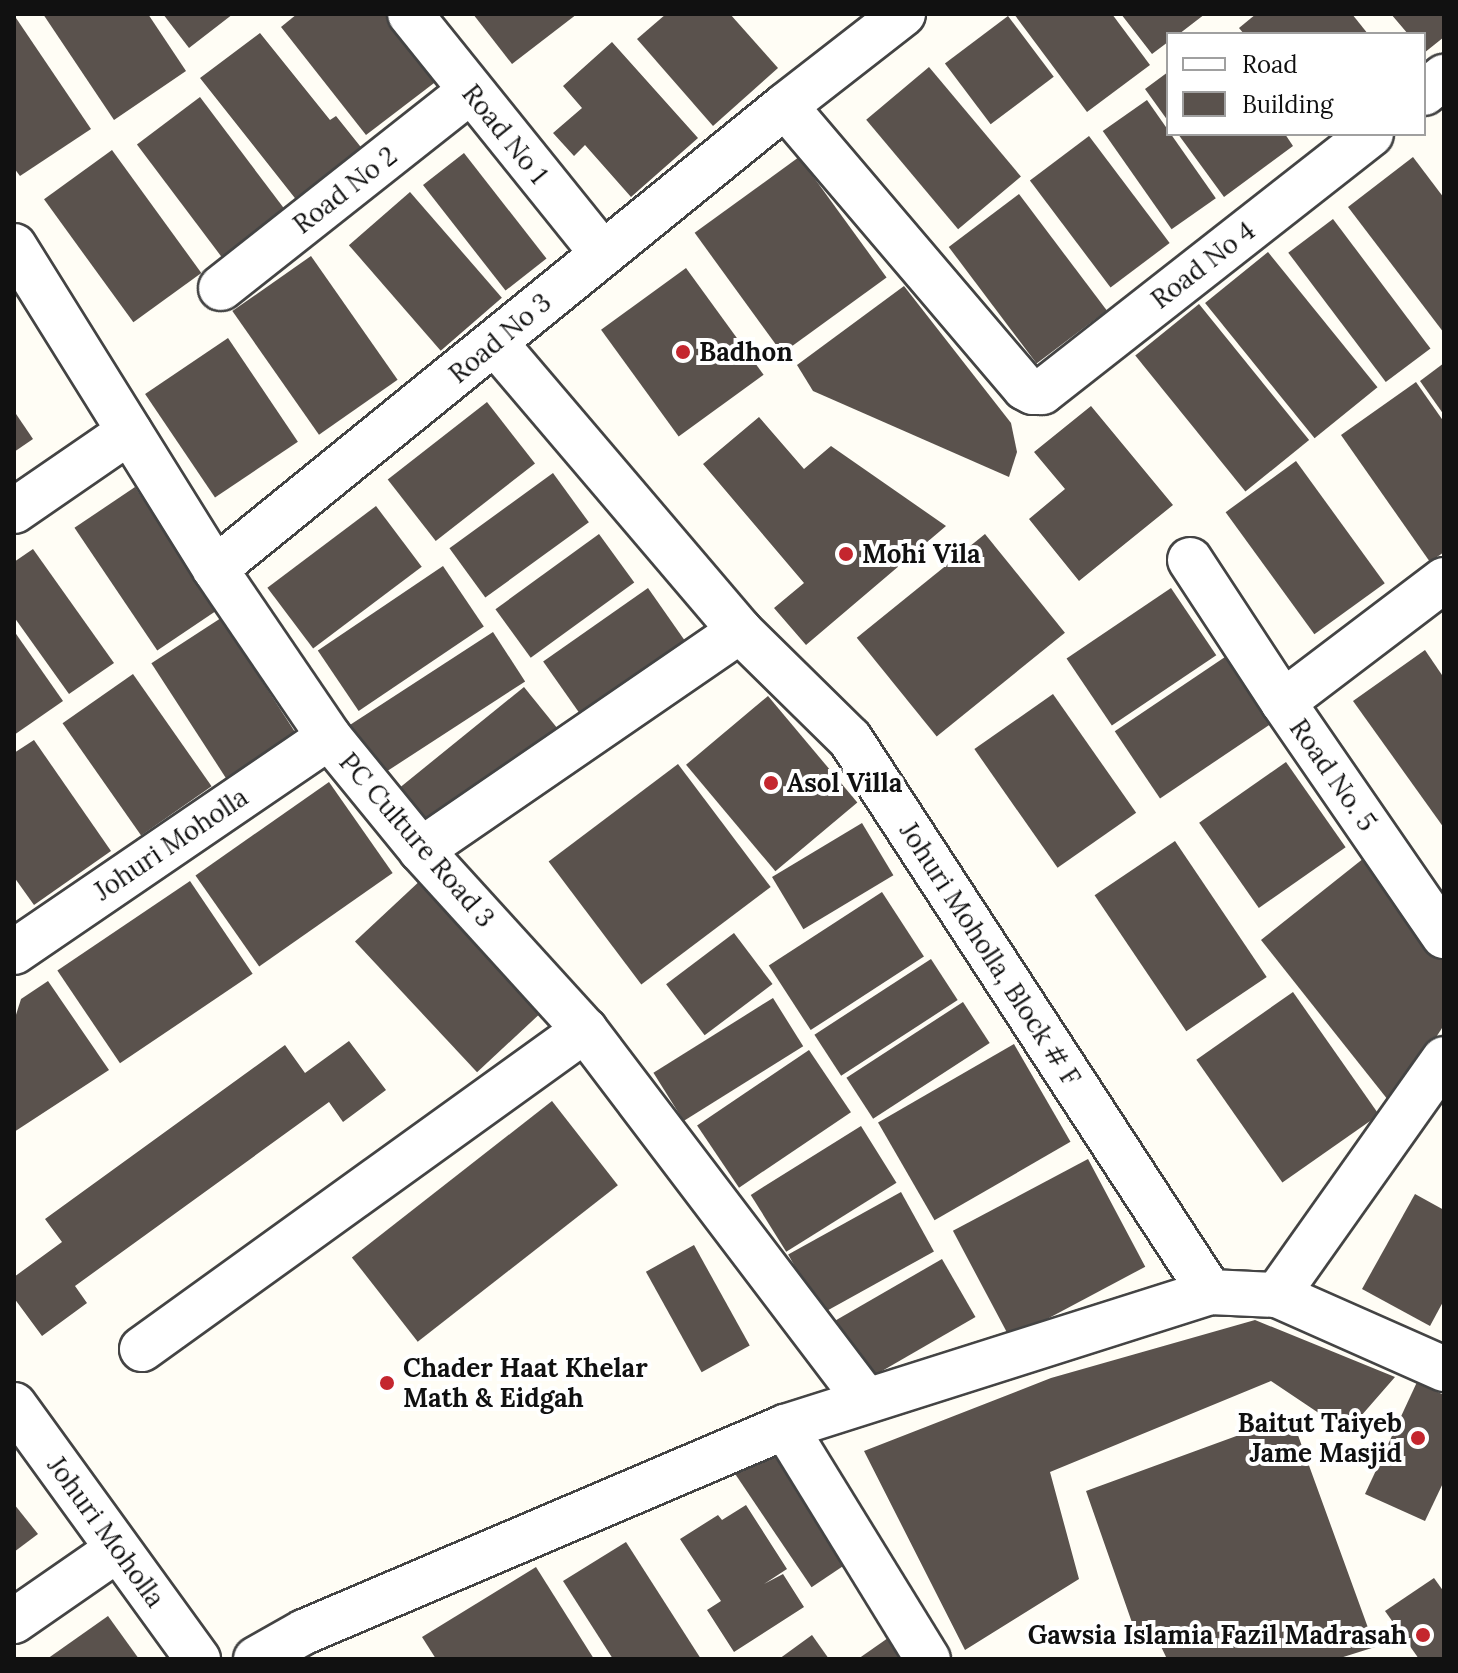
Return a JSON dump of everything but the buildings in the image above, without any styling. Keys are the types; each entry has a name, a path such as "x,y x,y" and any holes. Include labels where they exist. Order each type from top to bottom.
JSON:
{"street":[{"name":"Road No 1","path":"410,14 469,92 602,253"},
{"name":"Road No 3","path":"215,569 602,253 903,14"},
{"path":"1426,91 1444,77"},
{"name":"Road No 2","path":"221,288 469,92"},
{"name":"Road No 4","path":"785,106 1025,388 1033,392 1042,392 1368,136"},
{"name":"PC Culture Road 3","path":"14,246 215,569 329,737 421,850 585,1030 866,1400"},
{"name":"Johuri Moholla, Block # F","path":"495,343 740,631 850,739 1210,1292"},
{"path":"14,511 129,432"},
{"path":"1190,560 1283,702"},
{"name":"Road No. 5","path":"1444,580 1283,702 1444,936"},
{"path":"421,850 740,631"},
{"name":"Johuri Moholla","path":"14,952 329,737"},
{"path":"142,1349 585,1030"},
{"path":"1277,1295 1444,1059"},
{"path":"256,1659 312,1646 785,1427 1210,1292 1277,1295 1444,1369"},
{"name":"Johuri Moholla","path":"14,1405 198,1659"},
{"path":"785,1427 928,1659"},
{"path":"14,1621 118,1549"}],"place":[{"name":"Badhon","path":"683,352"},
{"name":"Mohi Vila","path":"846,554"},
{"name":"Asol Villa","path":"771,783"},
{"name":"Chader Haat Khelar Math & Eidgah","path":"387,1383"},
{"name":"Baitut Taiyeb Jame Masjid","path":"1418,1438"},
{"name":"Gawsia Islamia Fazil Madrasah","path":"1423,1635"}]}
